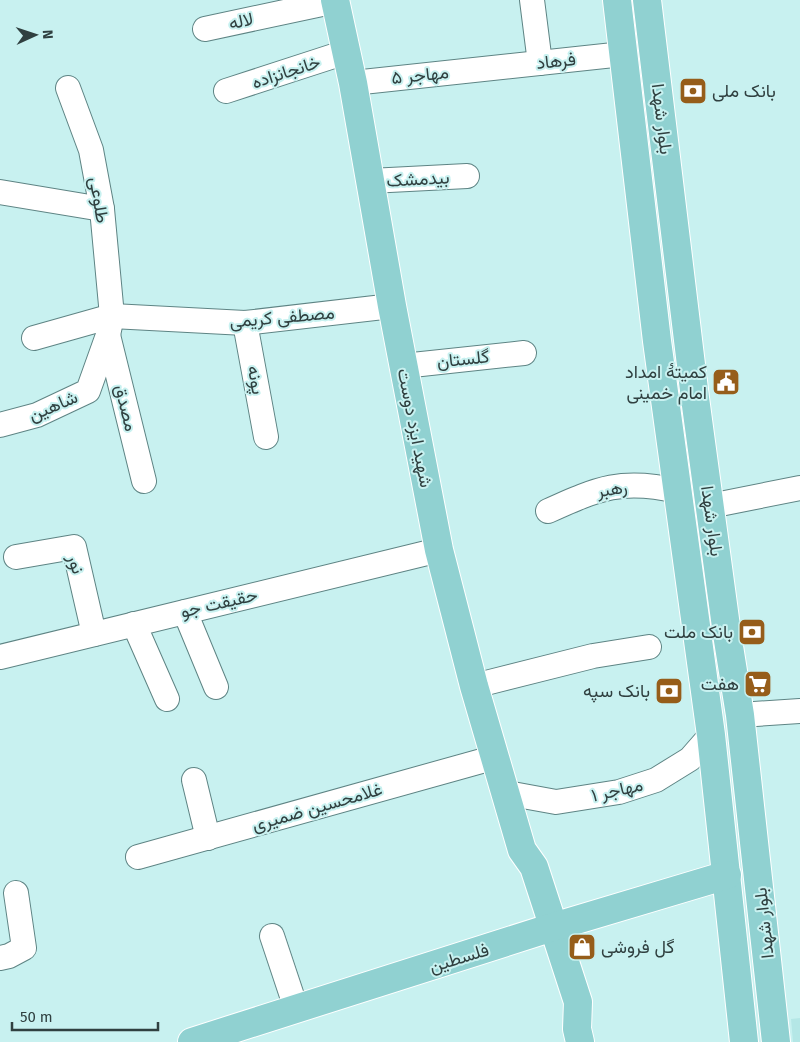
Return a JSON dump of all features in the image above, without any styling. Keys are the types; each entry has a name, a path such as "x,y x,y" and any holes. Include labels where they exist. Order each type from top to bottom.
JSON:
{"main road":[{"name":"شهید ایزد دوست","path":"335,0 353,83 403,366 439,550 474,686 507,793 522,850 519,870 546,930 562,1007 578,1036"},
{"name":"بلوار شهدا","path":"617,0 658,341 711,735 744,1042"},
{"name":"بلوار شهدا","path":"647,0 695,398 740,716 776,1042"},
{"path":"658,341 662,349 671,353 680,352 686,345 689,336"},
{"path":"666,403 671,395 679,391 688,392 695,398"},
{"name":"فلسطین","path":"192,1042 727,875"}],"street":[{"name":"لاله","path":"205,29 335,0"},
{"path":"532,0 540,63"},
{"name":"خانجانزاده","path":"226,91 346,52"},
{"name":"فرهاد","path":"488,68 623,54"},
{"name":"مهاجر ۵","path":"353,83 488,68"},
{"name":"طلوعی","path":"68,88 91,150 102,209 110,325"},
{"name":"بیدمشک","path":"370,181 467,176"},
{"path":"0,192 102,209"},
{"name":"مصطفی کریمی","path":"34,338 110,325 245,324 392,306"},
{"name":"پونه","path":"245,324 266,437"},
{"name":"شاهین","path":"0,425 37,415 88,390 110,325"},
{"name":"مصدق","path":"110,325 144,481"},
{"name":"گلستان","path":"403,366 524,353"},
{"name":"رهبر","path":"548,511 588,492 616,485 654,486 678,492"},
{"path":"710,506 800,488"},
{"name":"نور","path":"16,557 74,547 94,634"},
{"name":"حقیقت جو","path":"0,656 439,550"},
{"path":"185,612 216,688"},
{"path":"134,624 166,699"},
{"path":"474,686 593,656 649,647"},
{"path":"740,716 800,711"},
{"name":"مهاجر ۱","path":"507,793 556,802 620,792 656,780 674,770 690,759 711,735"},
{"name":"غلامحسین ضمیری","path":"138,857 496,757"},
{"path":"194,780 208,838"},
{"path":"0,958 9,956 24,948 16,893"},
{"path":"272,936 296,1008"}],"shaded area":[{"path":"800,1018 800,1042 793,1042 791,1019"}],"place":[{"name":"بانک ملی","path":"693,91"},
{"name":"کمیتهٔ امداد امام خمینی","path":"726,382"},
{"name":"بانک ملت","path":"752,632"},
{"name":"هفت","path":"758,684"},
{"name":"بانک سپه","path":"669,691"},
{"name":"گل فروشی","path":"582,947"}]}
